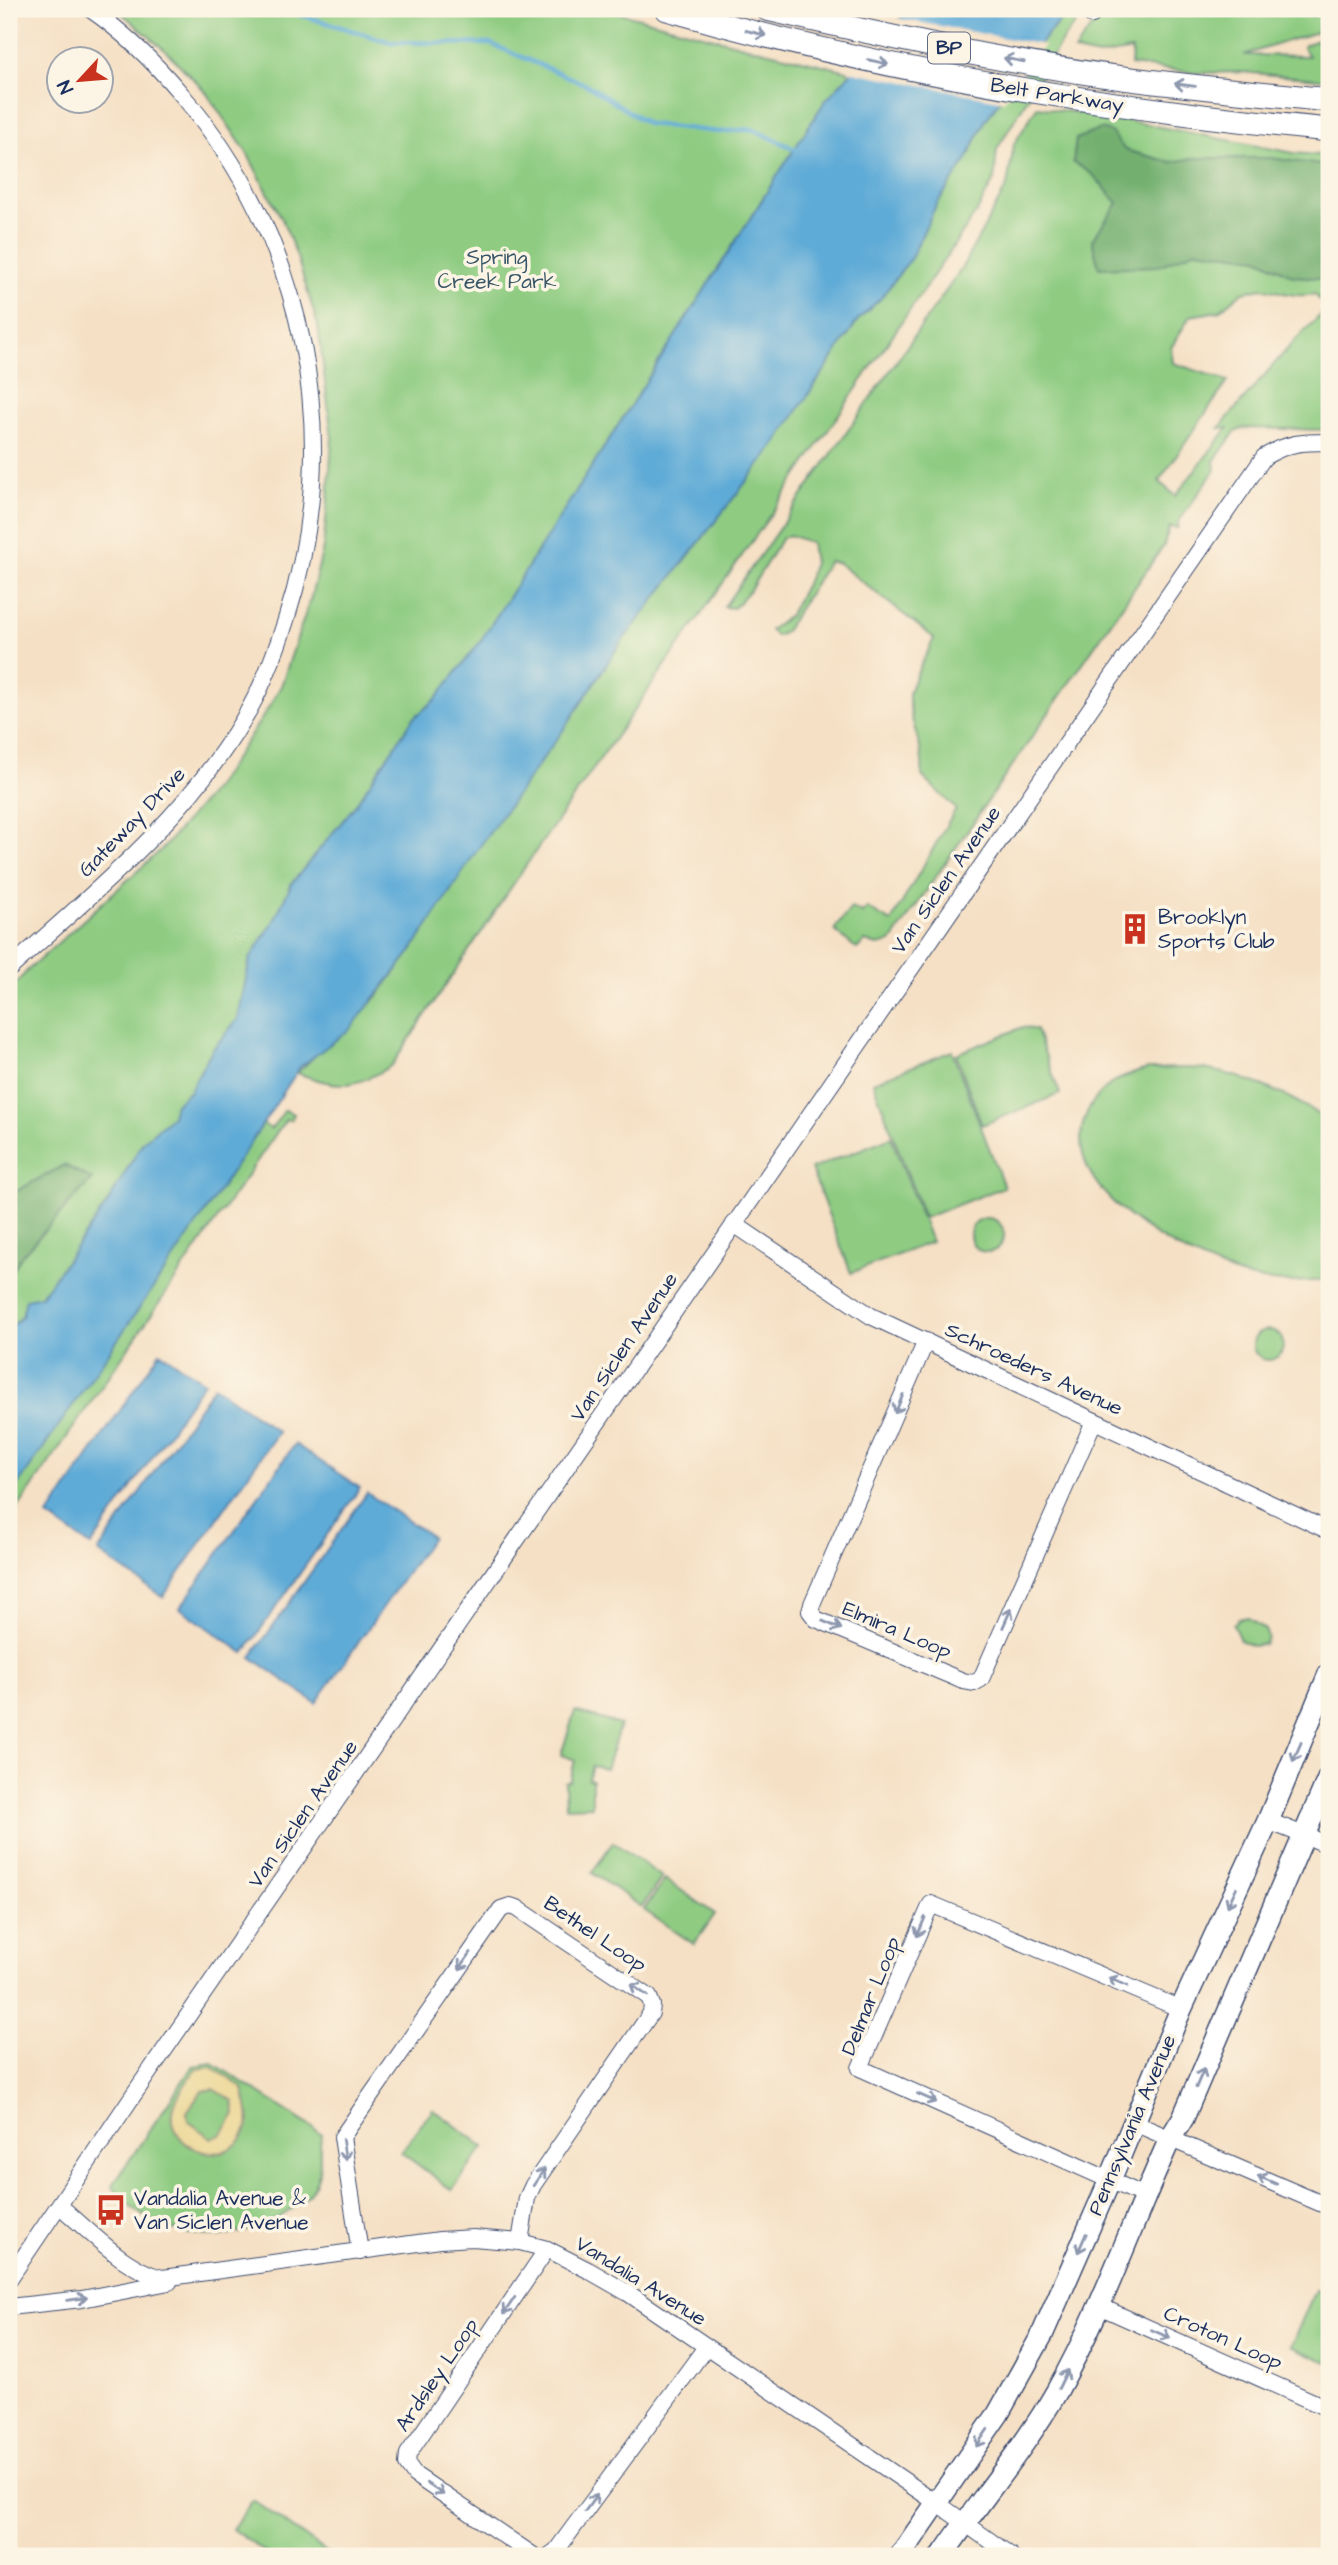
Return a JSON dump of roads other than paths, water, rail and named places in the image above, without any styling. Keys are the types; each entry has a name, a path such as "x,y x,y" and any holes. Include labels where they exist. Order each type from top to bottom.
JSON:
{"highway":[{"name":"Belt Parkway","path":"667,9 915,71 1067,98 1329,132"},
{"name":"Belt Parkway","path":"767,9 937,46 1081,71 1252,93 1329,97"}],"main road":[{"name":"Pennsylvania Avenue","path":"900,2556 1022,2374 1042,2335 1181,2008 1268,1821 1329,1674"},
{"name":"Pennsylvania Avenue","path":"942,2556 1027,2437 1057,2390 1099,2306 1329,1777"}],"street":[{"name":"Gateway Drive","path":"9,969 167,823 202,781 233,737 260,687 281,635 300,571 311,506 313,423 307,365 290,292 268,232 247,187 211,130 156,65 90,9"},
{"path":"1315,9 1329,9"},
{"name":"Van Siclen Avenue","path":"9,2279 142,2082 1264,457 1282,446 1299,442 1329,442"},
{"name":"Schroeders Avenue","path":"734,1224 871,1316 1329,1531"},
{"name":"Elmira Loop","path":"926,1341 812,1604 810,1611 816,1619 964,1681 974,1683 981,1679 1094,1421"},
{"path":"1268,1821 1329,1845"},
{"name":"Delmar Loop","path":"1145,2196 860,2068 931,1904 1181,2008"},
{"name":"Bethel Loop","path":"360,2252 342,2137 501,1909 510,1906 517,1908 649,1997 652,2005 651,2013 533,2185 527,2198 520,2242"},
{"path":"1134,2123 1329,2207"},
{"name":"Vandalia Avenue","path":"60,2206 141,2270 163,2277 188,2276 440,2240 473,2238 520,2242 547,2249 628,2293 1011,2556"},
{"name":"Ardsley Loop","path":"534,2556 415,2475 407,2464 408,2455 547,2249"},
{"name":"Vandalia Avenue","path":"9,2307 118,2293 164,2284 188,2276"},
{"name":"Croton Loop","path":"1099,2306 1329,2409"},
{"path":"549,2556 556,2551 706,2347"}],"water":[{"path":"906,9 1071,9 1046,36 985,121 966,161 936,205 911,258 880,299 858,320 774,446 619,645 566,726 475,853 410,953 350,1029 300,1067 206,1211 9,1498 9,1328 22,1317 26,1299 41,1296 107,1204 143,1142 172,1116 175,1104 189,1092 212,1050 238,1019 250,959 274,921 292,883 354,807 413,719 435,700 480,642 825,101"},
{"path":"160,1352 204,1382 91,1546 48,1516"},
{"path":"214,1386 278,1432 163,1597 98,1552"},
{"path":"295,1444 360,1488 244,1653 180,1608"},
{"path":"367,1493 432,1537 316,1703 251,1657"}],"waterway":[{"path":"281,9 390,42 491,44 587,85 648,124 719,132 752,129 795,149"}],"place":[{"name":"Brooklyn Sports Club","path":"1135,929"},
{"name":"Vandalia Avenue & Van Siclen Avenue","path":"111,2210"}],"park label":[{"name":"Spring Creek Park","path":"497,269"}]}
